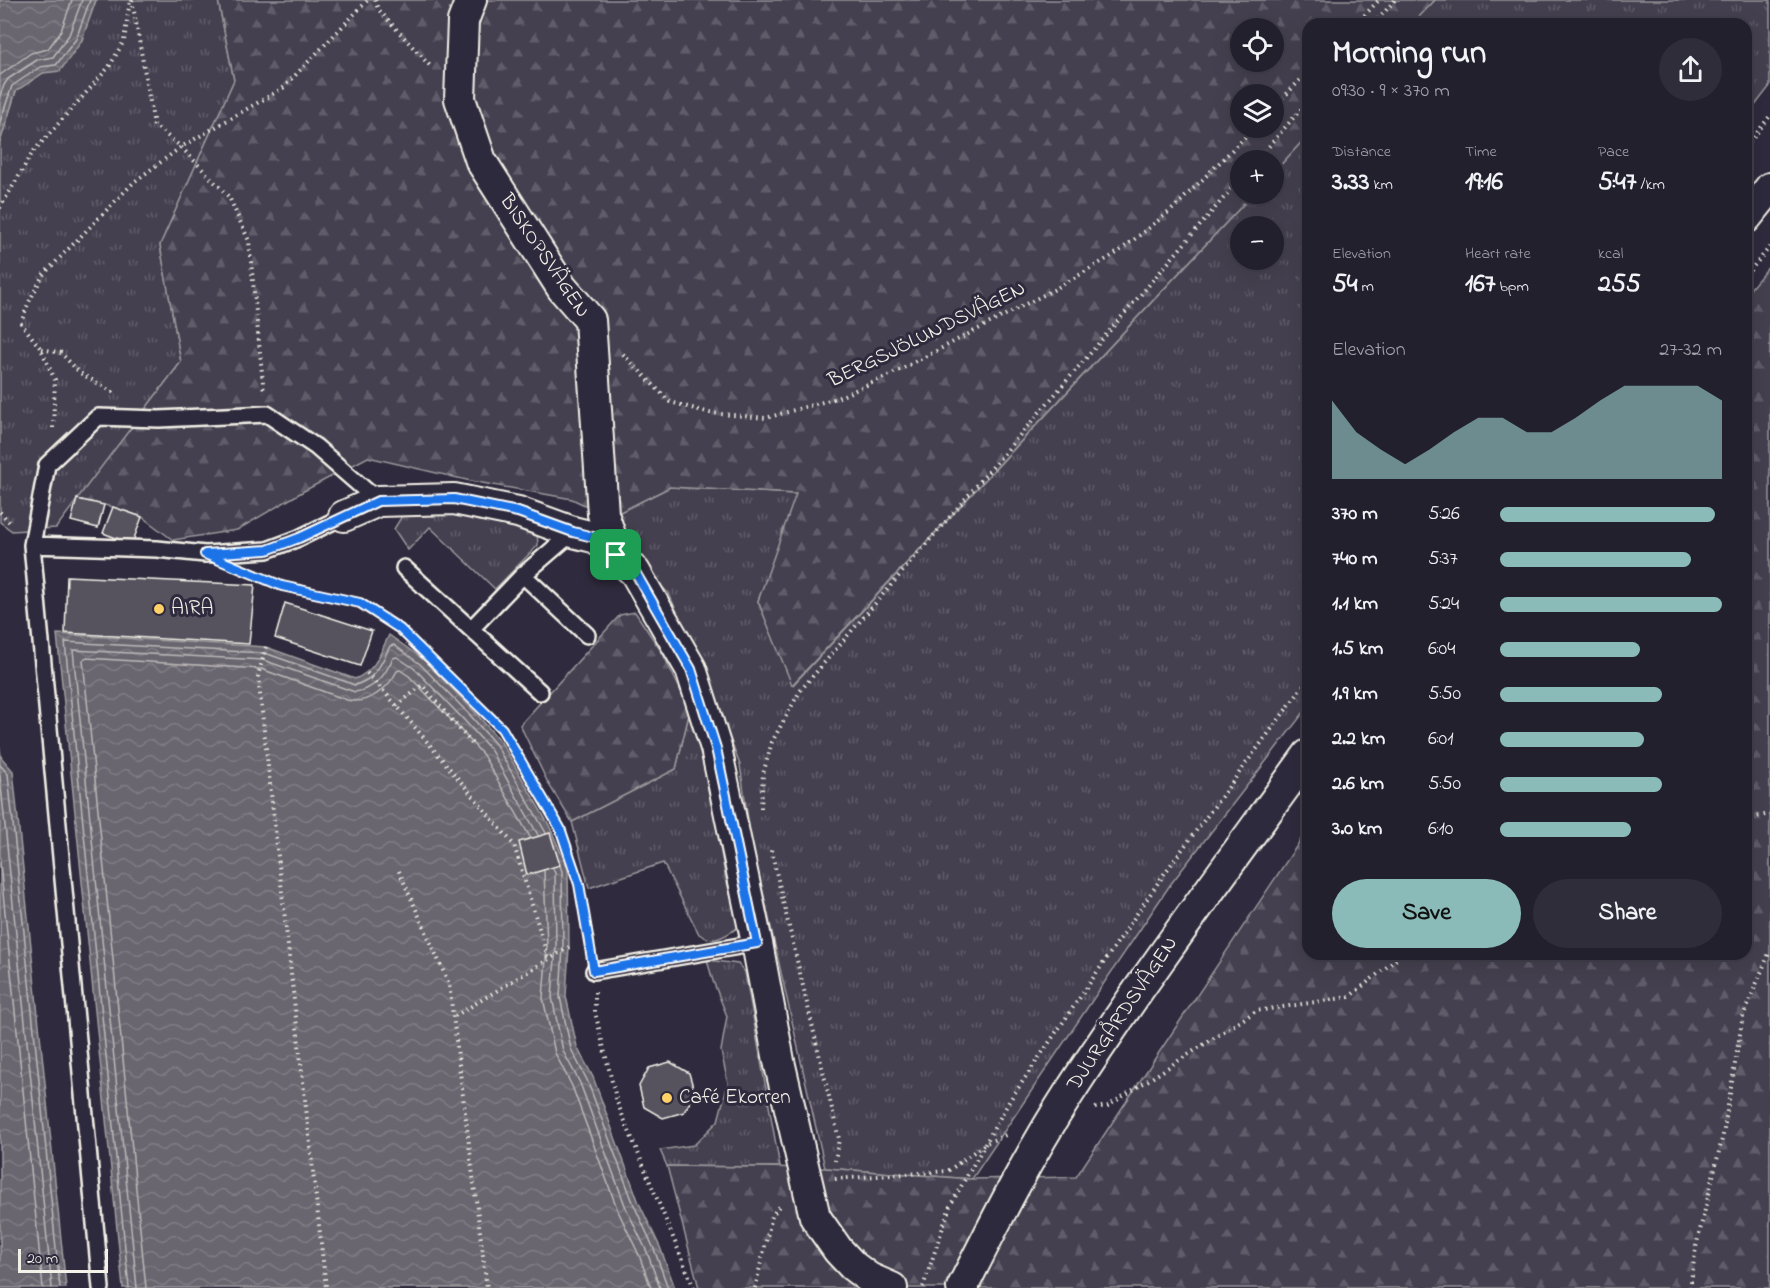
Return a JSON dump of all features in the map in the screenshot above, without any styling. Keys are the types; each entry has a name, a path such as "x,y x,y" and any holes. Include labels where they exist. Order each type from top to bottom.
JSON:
{"street":[{"name":"BISKOPSVÄGEN","path":"471,0 464,21 460,99 481,161 562,288 590,320 603,514 616,555"},
{"path":"1752,210 1770,188"},
{"name":"BISKOPSVÄGEN","path":"344,516 378,501 454,499 518,512 573,532 597,538 635,572 691,669 716,748 792,1119 815,1217 838,1250 853,1266 869,1278 892,1288"},
{"name":"DJURGÅRDSVÄGEN","path":"962,1288 1007,1198 1056,1114 1153,969 1302,763"}],"lane":[{"path":"101,1288 32,545 47,465 98,417 159,419 267,414 316,447 378,501"},
{"path":"32,545 158,549 205,554 267,550 299,538 344,516"},
{"path":"471,629 523,575 573,532"},
{"path":"404,568 540,692"},
{"path":"523,575 587,635"},
{"path":"594,971 757,943"}],"path":[{"path":"131,0 154,124 181,147 229,197 249,241 267,414"},
{"path":"0,208 33,152 109,67 124,41 131,0"},
{"path":"47,465 54,424 55,380 41,349 21,323 28,304 44,275 134,182 181,147 283,88 368,0"},
{"path":"375,0 378,9 460,99"},
{"path":"1362,18 1379,0"},
{"path":"1379,18 1395,0"},
{"path":"1284,97 1302,78"},
{"path":"1266,150 1302,108"},
{"path":"1752,139 1770,116"},
{"name":"BERGSJÖLUNDSVÄGEN","path":"622,353 670,402 710,413 766,418 837,398 890,375 1117,254 1174,208 1244,138"},
{"path":"764,819 761,807 763,774 772,742 800,691 1230,191"},
{"path":"1752,268 1770,247"},
{"path":"41,349 61,353 80,373 159,419"},
{"path":"249,572 282,586 360,603 400,629 502,729 560,828 579,884 594,971 595,1012 616,1102 694,1288"},
{"path":"266,647 258,675 326,1288"},
{"path":"368,673 514,845 548,958"},
{"path":"397,706 422,685 473,745"},
{"path":"922,1288 950,1206 1010,1100 1164,874 1302,688"},
{"path":"1752,818 1770,814"},
{"path":"769,841 839,1139 831,1180 948,1171 986,1143 1056,1114 1108,1106 1256,1011 1349,997 1395,960"},
{"path":"399,871 449,984 488,1288"},
{"path":"454,1016 570,947"},
{"path":"1690,1288 1696,1247 1723,1135 1743,1016 1770,951"},
{"path":"1091,1117 1104,1098"},
{"path":"755,1288 772,1216 805,1167"}],"green space":[{"path":"96,0 218,0 234,80 160,245 181,362 56,528 12,531 0,522 0,142 16,91 43,73 81,42"},
{"path":"218,0 1435,0 1418,18 1302,18 1302,142 1284,161 1284,150 1230,150 1230,204 1244,204 792,685 758,601 796,494 670,487 610,517 572,499 471,481 368,457 237,530 173,540 142,517 113,507 77,499 181,362 160,245 234,80"},
{"path":"1435,0 1770,0 1770,86 1752,109 1752,18 1418,18"},
{"path":"1302,142 1302,715 1170,885 972,1179 825,1168 751,839 740,765 709,685 669,594 636,560 610,517 670,487 797,494 758,601 793,685 1230,219 1230,270 1284,270 1284,216 1232,216 1244,204 1284,204 1284,161"},
{"path":"1770,265 1770,1288 699,1288 667,1166 825,1168 972,1179 1076,1177 1302,838 1302,960 1752,960 1752,287"},
{"path":"413,509 511,521 537,532 538,545 495,589 430,527 408,550 394,529 402,516"},
{"path":"635,612 663,654 690,710 676,769 572,822 548,783 520,725 620,615"},
{"path":"690,710 707,771 725,875 739,927 715,939 699,934 663,863 589,888 572,822 676,769"},
{"path":"707,960 738,964 745,972 780,1167 667,1166 660,1150 694,1145 718,1121 728,1083 721,1051 727,1016"}],"water":[{"path":"0,0 96,0 81,42 60,71 43,73 16,91 0,142"},
{"path":"57,634 266,647 355,679 373,666 389,635 423,659 474,711 501,742 549,825 568,869 569,947 566,996 577,1047 593,1077 639,1203 660,1247 675,1288 123,1288"},
{"path":"0,748 1,757 13,771 66,1288 0,1288"}],"building":[{"path":"77,499 104,505 98,528 71,521"},
{"path":"113,507 142,517 132,544 103,533"},
{"name":"AIRA","path":"67,576 255,585 249,644 65,633"},
{"path":"285,603 372,631 360,666 275,638"},
{"path":"550,833 560,865 527,875 519,842"},
{"path":"670,1062 689,1073 695,1094 684,1112 663,1118 644,1107 639,1086 649,1068"}],"place":[{"name":"AIRA","path":"159,609"},
{"name":"Café Ekorren","path":"667,1098"}],"route":[{"path":"454,499 518,512 573,532 597,538 616,555 635,572 691,669 716,748 757,943 594,971 579,884 560,828 502,729 400,629 360,603 282,586 205,554 267,550 299,538 378,501 454,499"}]}
